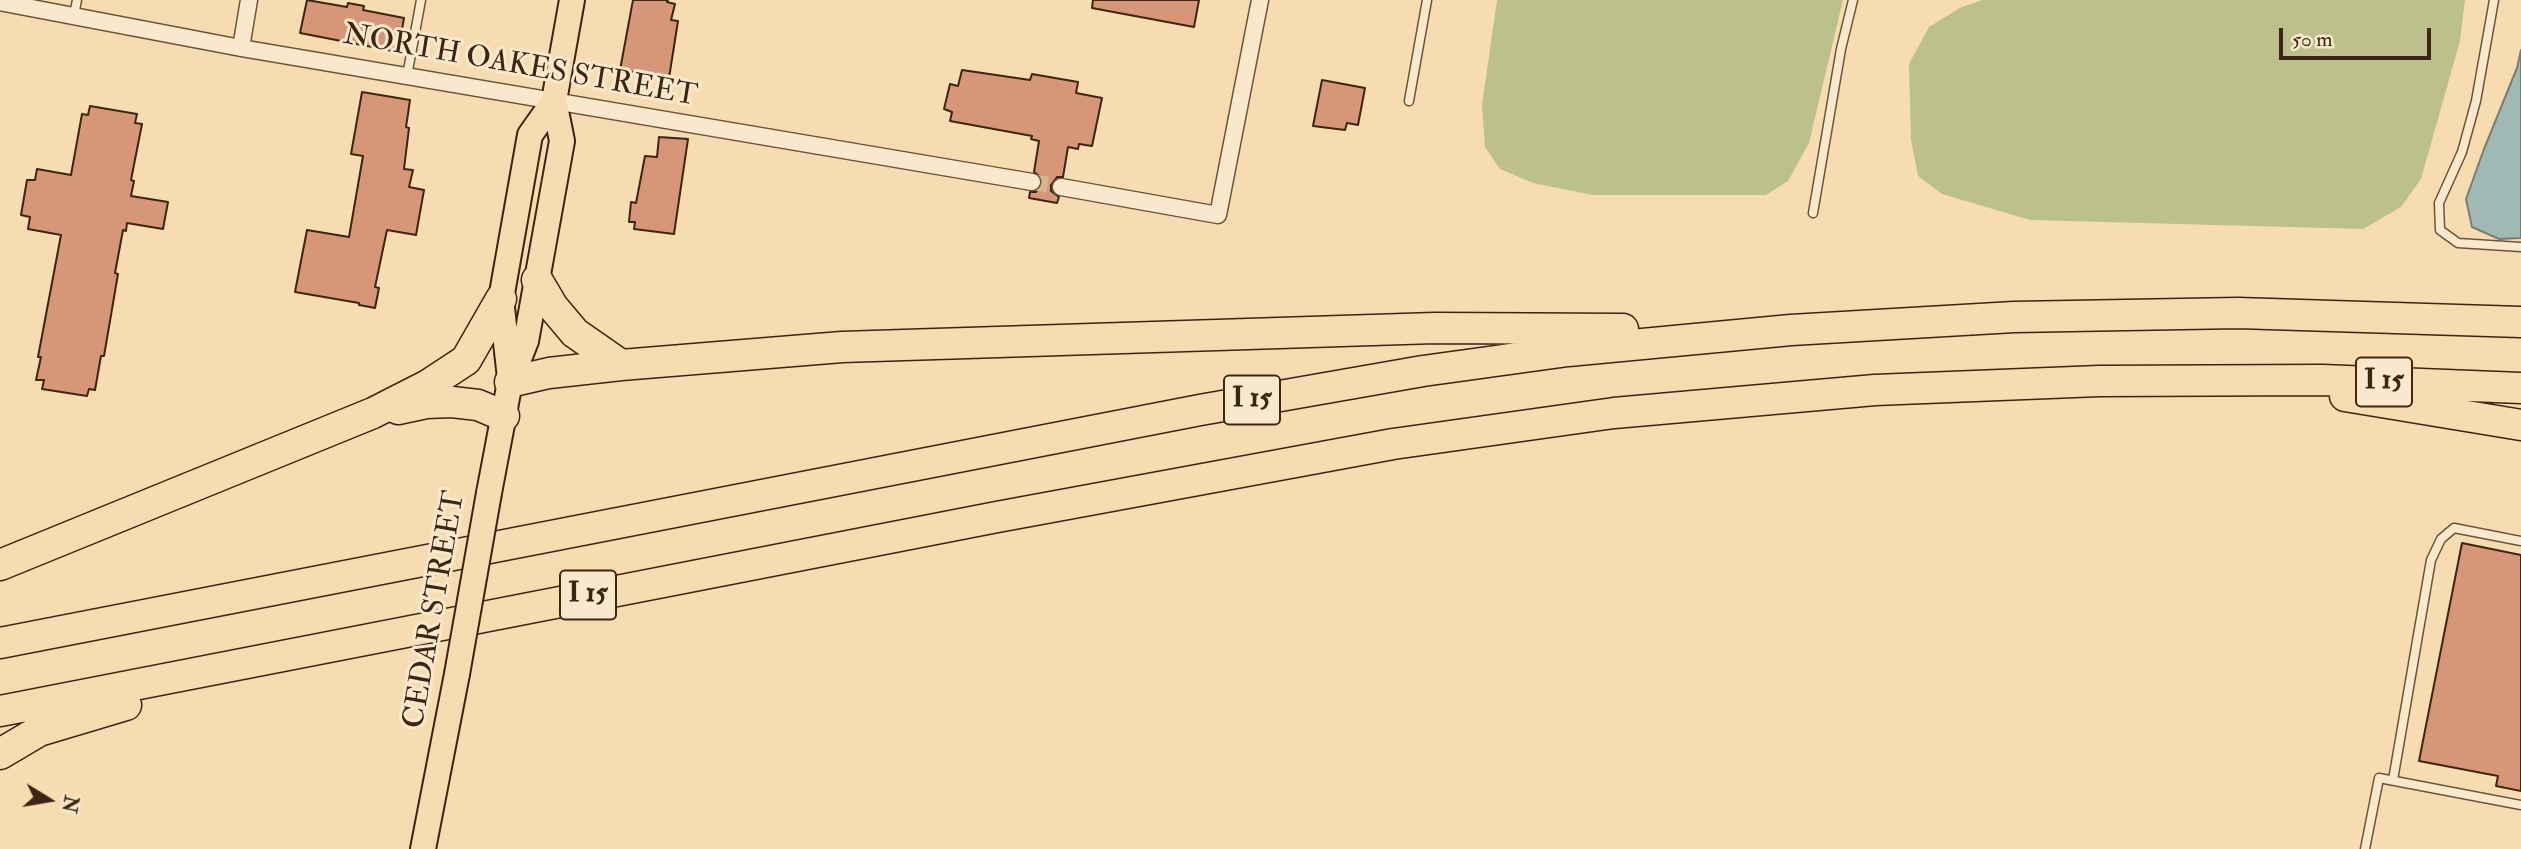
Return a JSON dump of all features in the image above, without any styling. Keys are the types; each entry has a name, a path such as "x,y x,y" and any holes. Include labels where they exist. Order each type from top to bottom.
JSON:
{"highway":[{"path":"537,280 553,307 575,333 621,365"},
{"path":"0,565 373,413 428,385 466,360 501,299"},
{"name":"I 15","path":"0,643 1274,396 1556,353 1791,330 2014,317 2163,313 2348,315 2521,322"},
{"path":"510,382 550,373 621,365 842,347 1421,328 1791,330"},
{"path":"2248,380 2521,425"},
{"name":"I 15","path":"0,711 585,595 997,517 1393,444 1491,430 1714,403 1875,390 2049,382 2248,380 2398,382 2521,388"},
{"path":"373,413 426,403 452,402 478,405 504,416"},
{"path":"0,754 39,731 94,713 166,695 179,677"}],"main road":[{"name":"CEDAR STREET","path":"424,849 510,382 526,341 562,141 554,102 572,0"},
{"name":"CEDAR STREET","path":"510,382 501,299 530,135 554,102"}],"street":[{"path":"241,48 249,0"},
{"path":"1061,187 1218,215 1260,0"},
{"name":"NORTH OAKES STREET","path":"0,2 75,7 241,48 1032,182"}],"lane":[{"path":"407,76 421,0"},
{"path":"1409,101 1427,0"},
{"path":"1813,213 1841,49 1853,0"},
{"path":"2494,0 2476,102 2462,152 2439,203 2440,230 2458,243 2521,247"},
{"path":"2393,780 2431,560 2441,539 2454,528 2521,541"},
{"path":"2365,849 2379,778 2521,805"}],"green space":[{"path":"1497,0 1843,0 1809,143 1788,181 1766,195 1593,195 1533,183 1500,169 1485,147 1482,105"},
{"path":"1982,0 2465,0 2460,41 2421,179 2401,207 2363,229 2030,220 1942,194 1918,176 1911,140 1909,64 1929,27 1960,8"}],"water":[{"path":"2521,50 2521,238 2499,239 2472,227 2466,199 2517,68"}],"building":[{"path":"307,0 347,7 348,3 364,6 363,10 404,18 398,52 300,33"},
{"path":"633,0 668,0 667,2 675,4 671,20 678,21 669,78 620,70"},
{"path":"1093,0 1199,0 1194,27 1092,8"},
{"path":"962,70 1030,80 1032,74 1078,82 1076,93 1102,98 1092,146 1079,144 1078,149 1068,147 1063,177 1057,177 1051,185 1051,191 1059,197 1057,203 1029,198 1030,192 1036,192 1042,184 1042,178 1034,172 1039,141 1031,139 1032,136 950,121 952,112 944,109 950,84 958,86"},
{"path":"1322,80 1365,88 1358,125 1347,123 1345,130 1313,126"},
{"path":"362,92 410,100 404,169 413,170 409,187 424,190 416,235 387,230 375,287 379,288 375,308 295,292 307,230 349,237 363,156 351,154"},
{"path":"90,106 137,114 135,123 142,124 131,180 134,181 131,196 168,202 163,229 127,223 126,231 123,230 104,356 101,356 95,390 89,389 87,396 42,389 44,380 36,380 61,235 28,229 30,217 21,215 27,180 35,180 37,169 71,175 82,114 88,115"},
{"path":"659,137 688,139 674,234 634,229 635,222 629,222 631,202 636,203 645,156 657,157"},
{"path":"2462,543 2521,555 2521,791 2496,786 2498,776 2419,761"}],"tunnel":[{"path":"1032,182 1061,187"}]}
